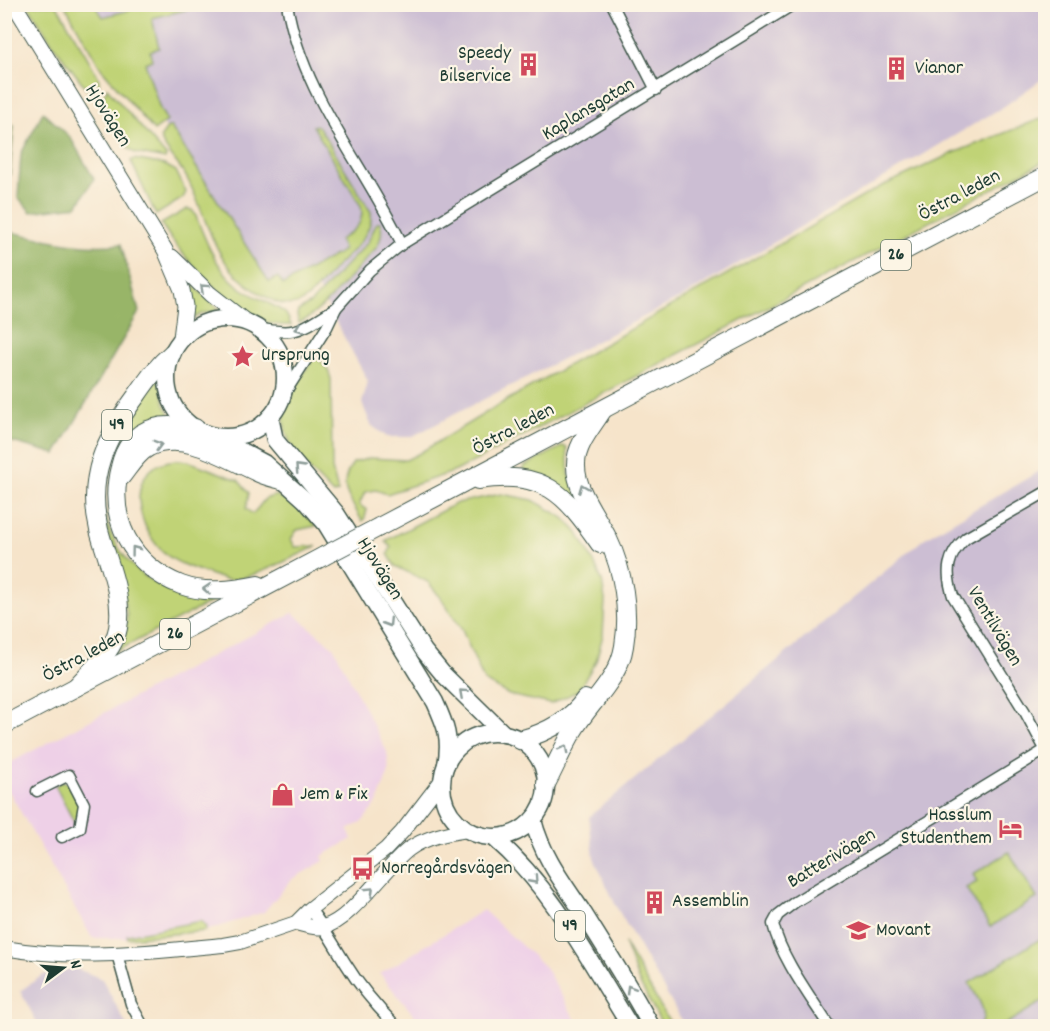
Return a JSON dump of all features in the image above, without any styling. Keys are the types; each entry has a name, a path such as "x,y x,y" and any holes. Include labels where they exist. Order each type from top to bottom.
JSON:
{"highway":[{"name":"Östra leden","path":"4,725 1046,176"},
{"name":"49","path":"76,687 106,653 118,630 119,612 116,588 96,512 96,477 100,459 124,413 159,364 176,345"},
{"path":"546,784 573,730 614,673 624,647 626,622 624,591 616,559 609,539 579,481 576,466 578,452 602,410"},
{"path":"195,429 172,425 152,428 136,437 124,450 116,483 116,503 123,531 139,556 167,577 181,584 207,590 235,589 274,582"},
{"path":"116,483 136,458 148,448 163,442 180,442 207,450 260,474 281,480"},
{"path":"464,482 496,477 517,477 540,483 567,501 600,543 615,592 614,643 606,667 593,688 580,706 542,734 512,737"}],"main road":[{"name":"Hjovägen","path":"14,4 165,250 182,290 185,306 176,345"},
{"name":"Hjovägen","path":"165,250 210,294 252,325"},
{"name":"49","path":"176,345 190,330 211,320 223,318 252,325"},
{"path":"176,345 168,364 167,389 177,412 195,429 215,436 240,435 262,425 270,417 281,399 284,386 282,359 272,342 252,325"},
{"name":"Hjovägen","path":"270,417 275,440 315,485 336,513 424,651 443,674 512,737"},
{"name":"Hjovägen","path":"215,436 264,463 326,524 430,692 446,725 450,746 444,772"},
{"path":"490,733 512,737 531,748 539,758 546,784 541,810 533,820 522,830 509,836 494,838 480,836 466,830 455,821 447,809 443,795 444,772 453,752 464,742 490,733"},
{"name":"49","path":"533,820 538,840 551,866 608,952 651,1026"},
{"name":"49","path":"494,838 543,889 570,927 630,1026"}],"street":[{"path":"287,4 303,67 318,99 387,214 402,244"},
{"path":"612,4 656,90"},
{"name":"Kaplansgatan","path":"252,325 279,332 289,332 307,326 336,308 370,270 402,244 794,4"},
{"name":"Kaplansgatan","path":"281,399 327,327 336,308"},
{"name":"Ventilvägen","path":"1045,751 1025,712 952,596 948,571 956,548 966,538 1046,492"},
{"name":"Batterivägen","path":"829,1026 788,959 775,933 773,924 778,915 795,902 1045,751"},
{"path":"296,923 310,909 386,849 402,832 444,772"},
{"path":"38,791 69,774 84,804 80,828 62,837"},
{"path":"4,948 57,955 117,954 231,943 296,923 324,927 337,921 349,911 407,850 431,838 466,830"},
{"path":"310,909 324,927 346,965 382,1012 396,1026"},
{"path":"117,954 131,1004 143,1026"}],"shaded area":[{"path":"92,5 1045,5 1045,77 1003,107 682,297 411,437 387,437 371,425 362,403 368,381 310,274 274,294 99,25"},
{"path":"1045,468 1045,1026 685,1026 617,908 594,858 589,817 925,538"},
{"path":"293,613 334,648 387,752 389,771 377,803 362,822 348,830 352,839 322,856 324,861 292,879 264,912 205,931 128,938 92,938 5,784 4,766"},
{"path":"483,910 545,967 579,1026 423,1026 380,974"},
{"path":"75,968 102,979 127,1026 39,1026 20,991 43,975"}],"green space":[{"path":"28,5 57,5 98,76 99,87 93,97 54,46"},
{"path":"65,5 95,5 103,17 150,5 206,5 152,18 159,48 150,51 152,60 145,63 160,109 167,121 154,131 100,67"},
{"path":"107,88 166,156 165,159 135,153 128,148 101,103"},
{"path":"43,112 70,137 94,179 77,206 31,212 18,197 21,154"},
{"path":"1045,117 1045,161 456,471 387,494 376,490 365,492 359,505 367,510 362,521 349,499 345,486 348,471 353,463 370,458 406,460 418,454 502,403 878,188 951,154"},
{"path":"5,123 14,125 10,174 5,181"},
{"path":"316,125 371,212 371,220 365,236 312,294 299,303 286,304 272,300 250,286 235,274 225,261 216,246 188,180 160,138 168,127 171,127 269,282 278,277 283,285 344,250 339,240 357,227 361,218 361,206 313,126"},
{"path":"134,159 165,165 176,171 186,192 183,198 156,215 131,161"},
{"path":"187,209 192,210 195,214 212,252 229,278 243,289 285,313 291,325 273,324 255,317 217,290 200,273 161,224"},
{"path":"380,222 381,235 377,247 329,300 299,323 298,311 311,303 368,242 376,224"},
{"path":"5,231 77,244 121,244 139,312 56,454 5,440"},
{"path":"183,276 220,310 201,314 193,319 193,305"},
{"path":"314,357 325,366 331,379 332,469 338,492 333,494 306,466 290,444 284,420 286,407 292,394"},
{"path":"159,377 165,405 172,417 158,418 140,425 124,439 112,456 105,475 103,494 106,462 119,432"},
{"path":"563,446 567,448 569,474 582,502 523,470 523,467"},
{"path":"176,460 188,461 238,480 249,493 246,509 253,514 265,499 276,495 297,506 316,526 297,530 291,539 295,547 317,546 263,571 231,580 197,570 173,559 163,552 145,527 139,497 141,484 148,473 159,464"},
{"path":"103,494 105,514 111,533 133,566 165,588 182,594 219,598 117,651 126,628 127,615 106,528"},
{"path":"501,494 533,500 564,518 577,532 602,581 605,600 603,635 596,661 578,691 551,704 509,695 484,681 462,630 441,598 428,582 395,566 388,554 391,547 385,541 457,503"},
{"path":"63,781 70,784 81,807 76,826 55,785"},
{"path":"1009,852 1037,898 990,927 966,888 977,882 973,874"},
{"path":"201,921 206,926 205,931 128,938 127,935"},
{"path":"1045,936 1045,1000 1002,1026 979,1026 983,1011 969,983"},
{"path":"624,943 672,1026 663,1026 639,982"}],"place":[{"name":"Speedy Bilservice","path":"529,65"},
{"name":"Vianor","path":"897,69"},
{"name":"Ursprung","path":"243,356"},
{"name":"Jem & Fix","path":"282,795"},
{"name":"Hasslum Studenthem","path":"1010,828"},
{"name":"Norregårdsvägen","path":"363,869"},
{"name":"Assemblin","path":"654,902"},
{"name":"Movant","path":"858,931"}]}
